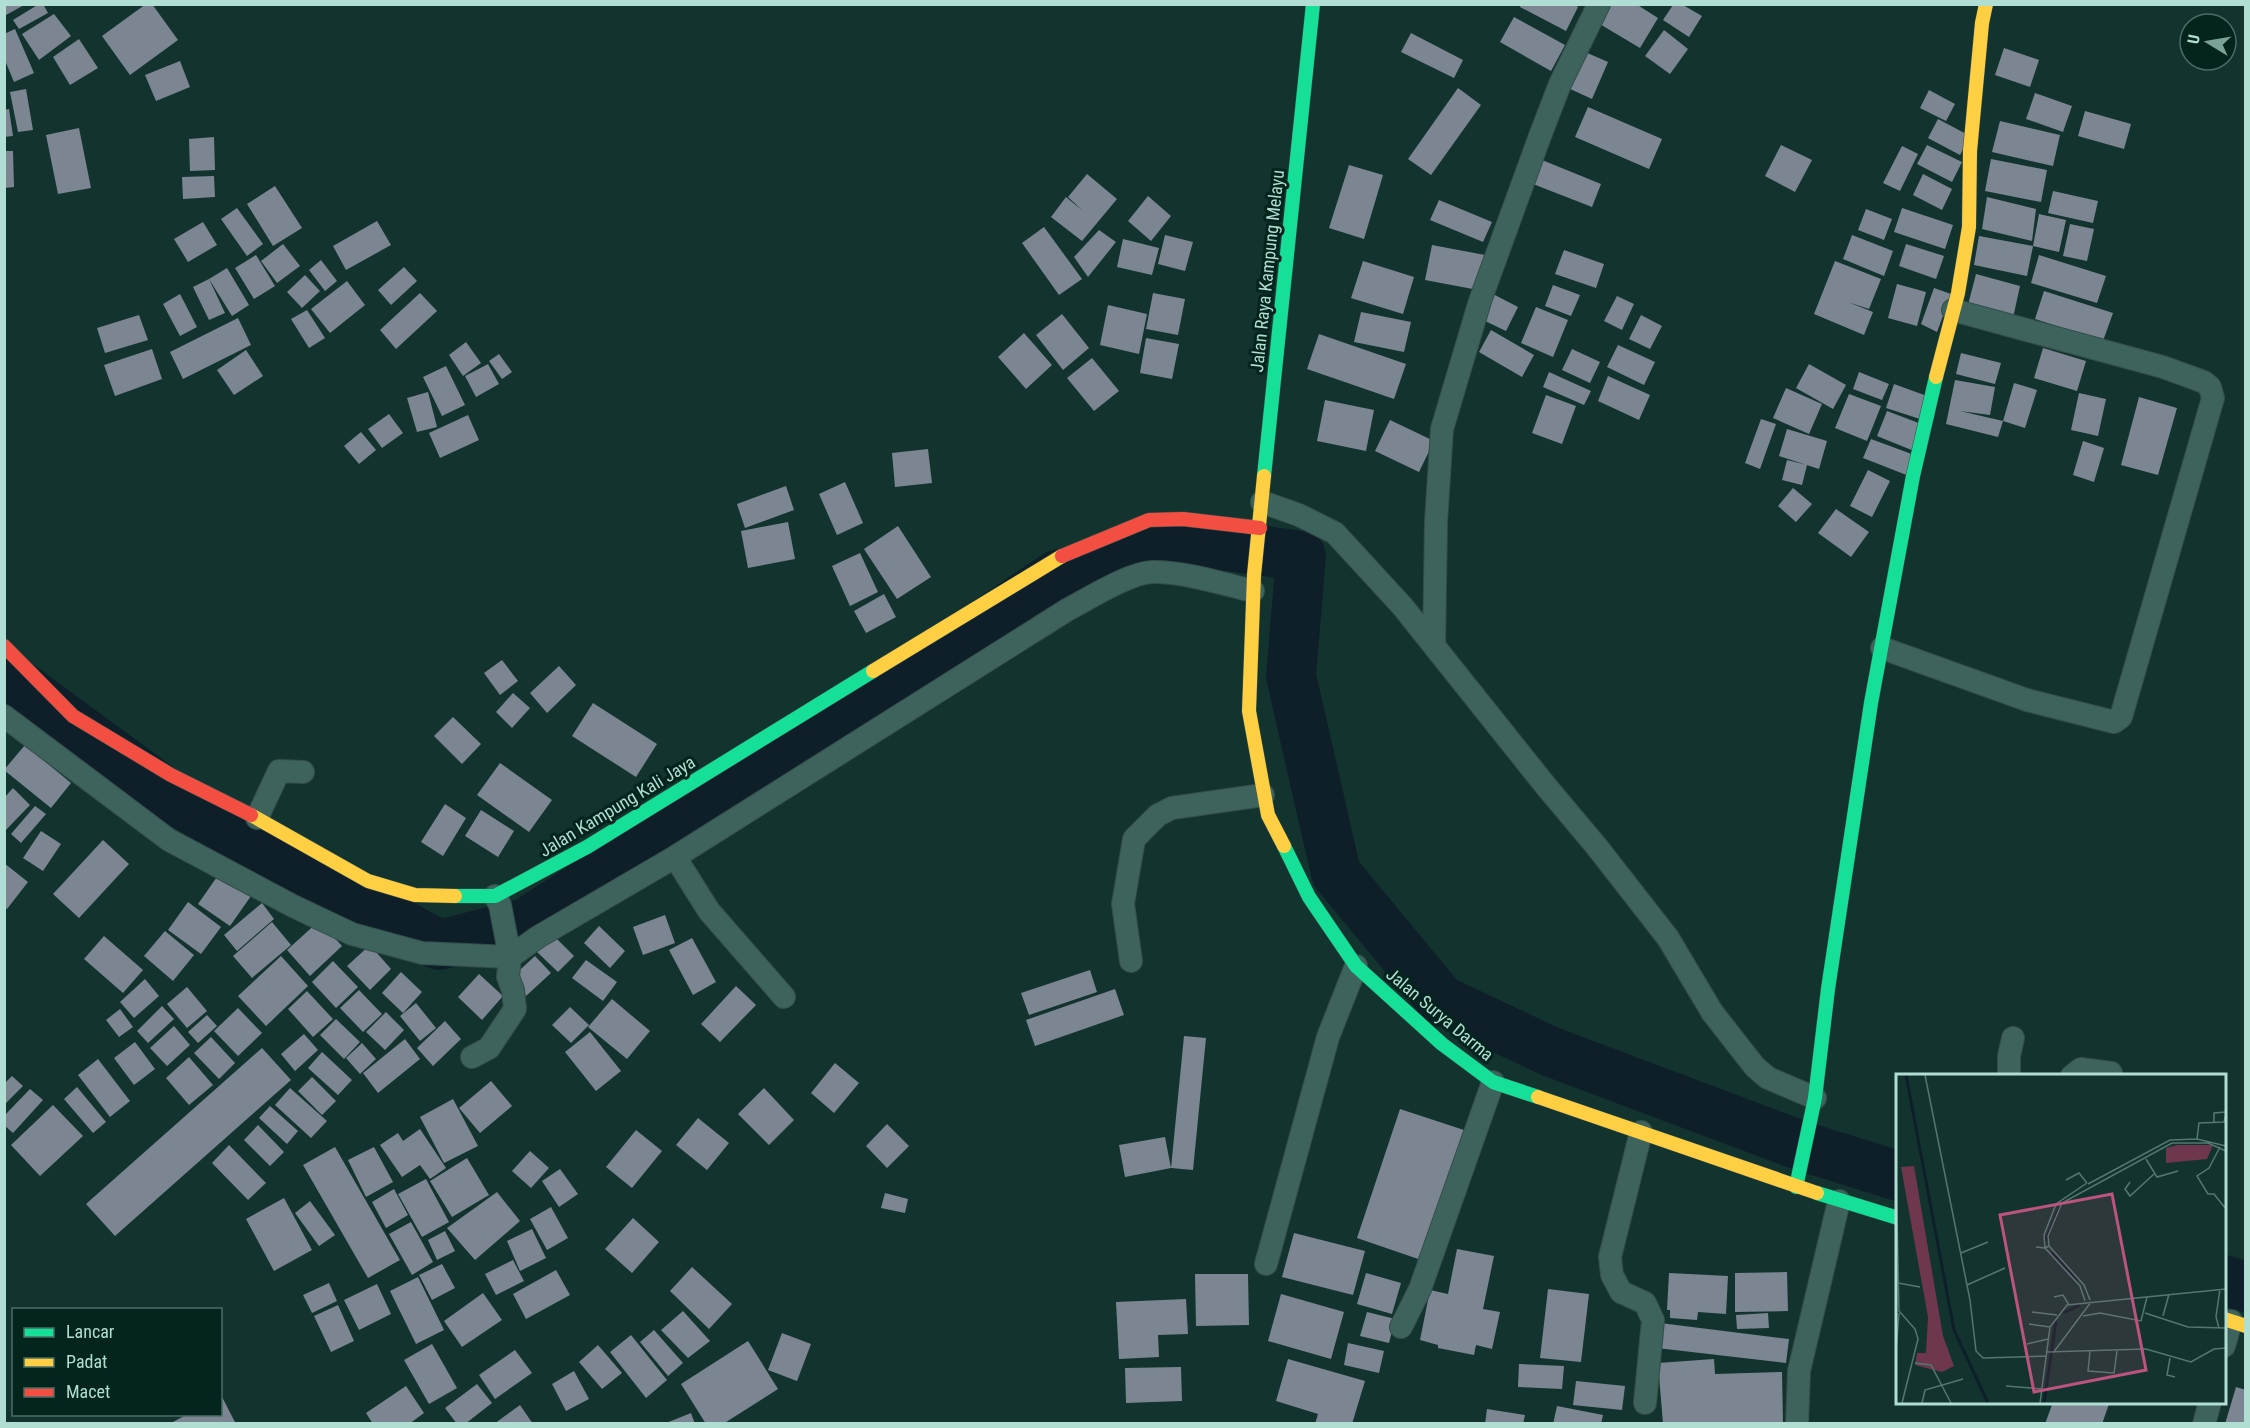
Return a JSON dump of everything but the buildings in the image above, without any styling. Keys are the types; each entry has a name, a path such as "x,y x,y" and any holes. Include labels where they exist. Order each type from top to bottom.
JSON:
{"street":[{"name":"Jalan Raya Kampung Melayu","path":"1254,583 1313,4"},
{"path":"1434,646 1436,522 1442,429 1480,302 1540,136 1560,84 1599,4"},
{"path":"1797,1180 1815,1098 1840,908 1871,703 1913,476 1953,310 1969,227 1970,152 1982,23 1986,4"},
{"path":"1882,648 2026,700 2114,722 2121,717 2213,398 2210,387 2204,382 2163,367 1953,310"},
{"path":"1262,502 1299,515 1335,533 1403,607 1597,847 1668,938 1712,1012 1755,1067 1768,1078 1815,1098"},
{"name":"Jalan Kampung Kali Jaya","path":"4,646 73,716 171,775 257,818 369,881 415,895 498,900 1057,558 1149,520 1183,519 1259,535"},
{"path":"4,716 169,840 293,906 352,934 422,953 509,948 538,937 675,857 1066,610 1122,582 1151,572 1254,583"},
{"name":"Jalan Surya Darma","path":"1254,583 1249,711 1268,815 1309,897 1356,966 1442,1044 1493,1082 1641,1132 1797,1180 1839,1201 1896,1217"},
{"path":"257,818 279,771 303,772"},
{"path":"1131,961 1123,904 1134,839 1158,816 1172,808 1263,795"},
{"path":"675,857 709,910 784,997"},
{"path":"472,1057 489,1048 515,1009 513,990 508,977 509,948 498,900"},
{"path":"1266,1264 1328,1037 1356,966"},
{"path":"2009,1074 2009,1056 2013,1038"},
{"path":"2074,1074 2080,1069 2111,1073"},
{"path":"1401,1327 1420,1289 1493,1082"},
{"path":"1641,1132 1610,1257 1612,1275 1621,1292 1645,1303 1653,1320 1644,1403"},
{"path":"1797,1424 1799,1371 1839,1201"},
{"path":"2226,1341 2234,1322"},
{"path":"2204,1424 2209,1404"}],"waterway":[{"path":"4,674 180,803 439,945 526,923 842,719 1057,575 1183,540 1301,556 1291,676 1336,873 1441,1000 1549,1051 1799,1145 1896,1175"},
{"path":"2226,1281 2246,1287"}],"traffic: fast":[{"path":"1264,476 1313,4"},
{"path":"1796,1187 1815,1098 1828,989 1871,703 1913,476 1936,377"},
{"path":"455,896 495,896 587,847 873,671"},
{"path":"1284,846 1309,897 1356,966 1442,1044 1493,1082 1538,1097"},
{"path":"1817,1193 1896,1217"}],"traffic: slow":[{"path":"1936,377 1958,293 1969,227 1970,151 1982,23 1986,4"},
{"path":"1264,476 1254,575 1249,711 1268,815 1284,846"},
{"path":"873,671 1062,556"},
{"path":"251,815 368,881 415,895 455,896"},
{"path":"1538,1097 1817,1193"},
{"path":"2226,1320 2246,1326"}],"traffic: jam":[{"path":"1062,556 1149,520 1183,519 1260,528"},
{"path":"4,646 73,716 171,775 251,815"}]}
